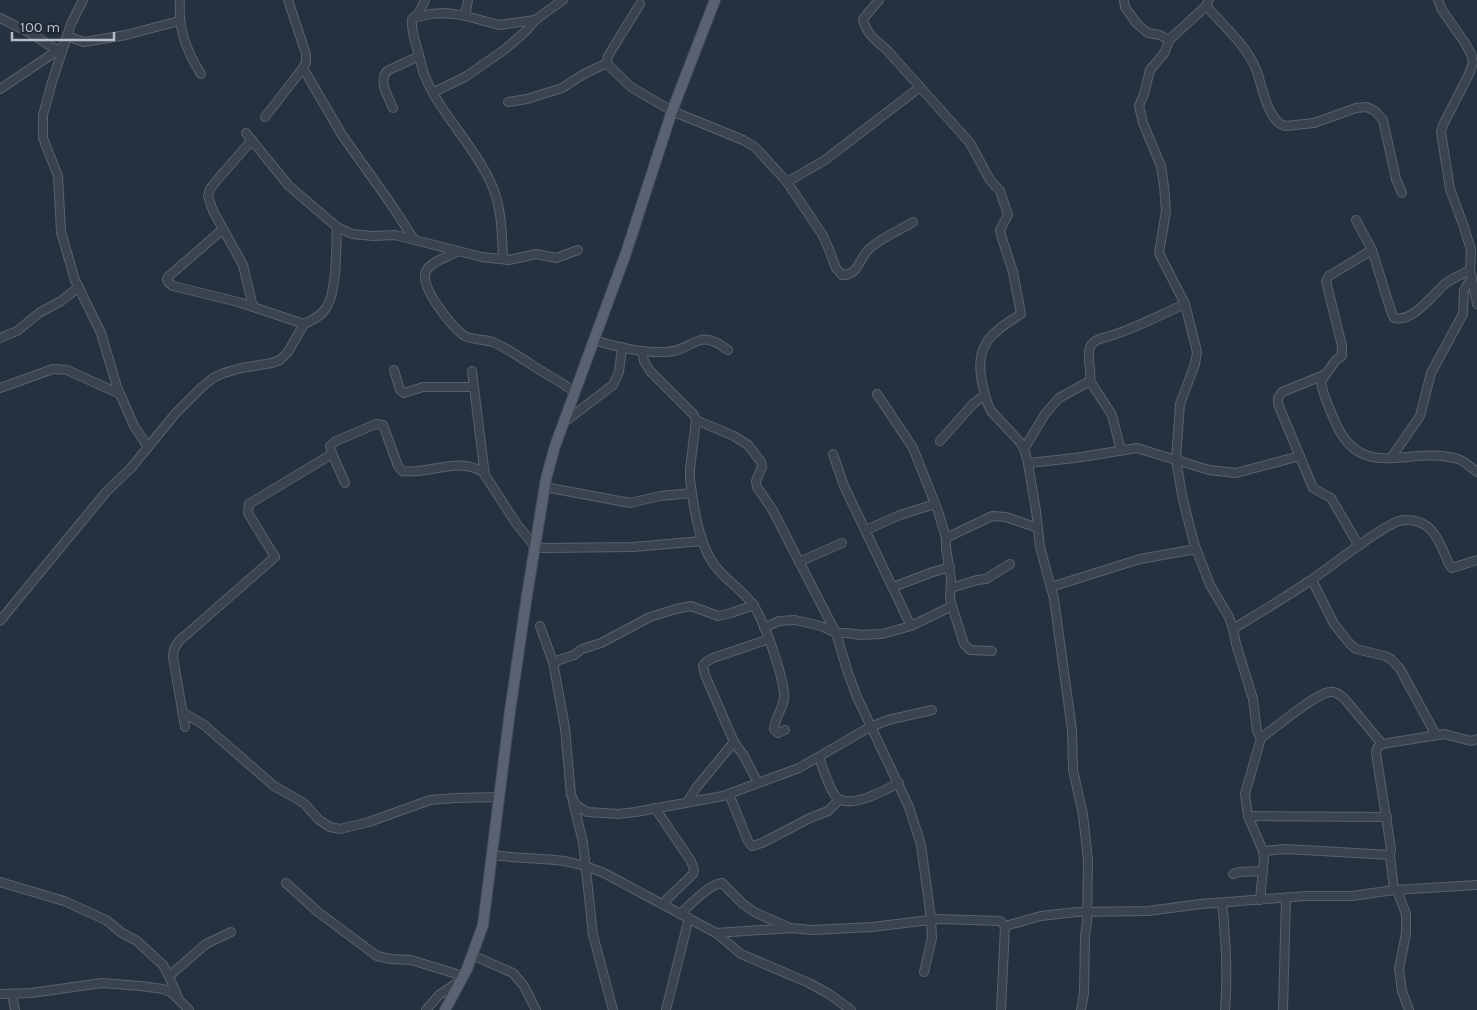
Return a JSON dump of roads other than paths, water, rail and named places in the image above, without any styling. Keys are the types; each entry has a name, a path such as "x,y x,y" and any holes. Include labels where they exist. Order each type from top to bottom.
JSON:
{"main road":[{"path":"445,1010 472,955 483,925 510,711 545,487 562,425 626,253 672,112 715,0"}],"street":[{"path":"83,0 60,48 42,124 42,138 58,176 61,232 79,287 101,333 120,394 134,426 148,447"},
{"path":"180,0 179,21 186,49 201,74"},
{"path":"265,117 306,62 306,54 288,0"},
{"path":"425,0 419,13 412,18 411,28 425,75 490,180 497,201 502,232 503,260"},
{"path":"464,16 468,0"},
{"path":"434,92 465,77 504,50 526,31 535,20 563,0"},
{"path":"879,0 864,19 865,27 872,38 886,49 970,143 990,180 1000,191 1008,215 1000,230 1013,272 1021,314 993,334 984,347 979,359 985,395 991,412 1020,442 1024,449 1028,463 1040,547 1054,599 1072,730 1073,770 1083,814 1088,860 1084,992 1081,1010"},
{"path":"1124,0 1125,7 1137,24 1148,33 1160,35 1169,40"},
{"path":"1391,458 1420,416 1431,373 1462,314 1464,290 1471,273 1474,248 1450,188 1441,132 1475,64 1465,43 1442,10 1438,0"},
{"path":"1261,738 1257,731 1253,699 1236,644 1234,629 1210,585 1196,549 1183,500 1176,460 1180,404 1195,364 1197,352 1185,304 1160,258 1166,211 1164,186 1160,166 1143,123 1139,106 1150,70 1165,52 1169,40 1207,3 1247,52 1256,69 1272,115 1281,125 1314,123 1356,108 1367,107 1374,111 1383,120 1396,179 1402,193"},
{"path":"640,4 608,56 607,62 611,69 631,87 672,112 743,140 755,147 787,182 822,234 836,268 842,275 854,272 871,247 913,222"},
{"path":"412,18 444,13 499,25 535,20"},
{"path":"0,18 60,48"},
{"path":"67,36 84,42 126,35 179,21"},
{"path":"0,89 60,48"},
{"path":"393,108 383,83 383,76 387,71 420,56"},
{"path":"508,102 527,99 562,88 607,62"},
{"path":"303,68 342,135 413,238"},
{"path":"787,182 825,160 920,87"},
{"path":"246,132 289,186 337,228 352,234 394,235 413,238 482,257 503,260 519,259 536,254 556,258 578,250"},
{"path":"252,140 208,193 210,204 243,265 253,307"},
{"path":"1356,220 1372,250 1394,318 1400,319 1416,311 1447,282 1471,273"},
{"path":"0,621 106,492 131,468 175,414 202,387 213,378 224,373 241,368 272,364 280,360 288,352 304,324 316,318 326,309 333,287 337,228"},
{"path":"223,229 168,277 168,282 172,286 191,292 211,295 304,324"},
{"path":"1372,250 1329,276 1326,281 1342,346 1342,356 1336,360 1324,375 1321,381 1321,388 1338,430 1355,451 1375,458 1435,456 1459,459 1477,472"},
{"path":"459,251 426,271 426,284 436,305 464,336 490,341 512,352 574,392"},
{"path":"1471,273 1477,303"},
{"path":"0,338 17,331 39,313 79,287"},
{"path":"1121,451 1112,415 1090,381 1088,353 1092,343 1099,339 1124,333 1185,304"},
{"path":"594,340 622,347 669,352 704,339 718,343 728,350"},
{"path":"562,425 613,385 619,372 622,347"},
{"path":"642,350 644,361 650,371 696,420 734,436 748,445 758,457 762,467 756,481 756,487 772,509 836,633 848,673 870,726 899,783 919,834 932,938 924,972"},
{"path":"0,388 53,369 67,370 120,394"},
{"path":"394,370 400,390 404,393 423,386 474,386"},
{"path":"472,371 485,476"},
{"path":"1324,375 1282,392 1278,398 1278,404 1313,488 1331,498 1359,546"},
{"path":"1024,449 1045,414 1059,398 1090,381"},
{"path":"877,394 913,448 935,504 946,538 952,606 964,644 970,650 992,651"},
{"path":"940,441 973,404 985,395"},
{"path":"696,420 690,469 692,493 702,541 717,569 739,588 754,605 769,639 784,692 783,703 774,729 778,733 785,730"},
{"path":"345,483 330,446 336,441 380,424 385,429 398,466 402,471 457,465 475,467 485,476 516,523 535,547 633,547 702,541"},
{"path":"1028,463 1137,448 1209,470 1236,473 1300,456"},
{"path":"185,727 173,657 176,645 275,557 248,514 249,504 332,454"},
{"path":"833,454 844,486 911,626"},
{"path":"545,487 630,503 660,496 692,493"},
{"path":"866,530 900,515 935,504"},
{"path":"946,538 992,516 1006,517 1038,528"},
{"path":"1234,629 1312,580 1383,529 1403,520 1420,523 1429,527 1434,532 1452,568 1477,560"},
{"path":"799,562 842,543"},
{"path":"1051,587 1140,559 1196,549"},
{"path":"951,588 986,579 1010,564"},
{"path":"893,587 950,567"},
{"path":"1312,580 1334,624 1350,644 1356,649 1385,656 1391,659 1400,669 1436,735"},
{"path":"553,662 601,643 650,617 676,609 691,606 718,616 731,614 754,605"},
{"path":"764,628 779,621 795,620 821,626 836,633 882,634 911,626 952,606"},
{"path":"540,626 553,662 565,728 571,795 583,842 593,935 613,1010"},
{"path":"758,783 744,756 734,742 705,675 703,666 713,658 769,639"},
{"path":"1260,900 1263,851 1248,816 1245,794 1261,738 1295,712 1318,697 1331,692 1337,693 1344,698 1382,744"},
{"path":"573,800 581,809 587,812 618,814 729,794 799,768 870,726 932,710"},
{"path":"182,712 204,725 274,786 304,803 319,820 340,829 369,822 430,800 500,797"},
{"path":"1408,1010 1402,991 1399,969 1406,933 1406,914 1396,890 1390,855 1387,817 1376,753 1377,748 1382,744 1444,734 1471,741 1477,739"},
{"path":"687,803 696,788 734,742"},
{"path":"819,757 834,795 839,800 847,802 870,797 899,783"},
{"path":"729,794 748,842 752,846 828,811 839,800"},
{"path":"655,808 691,861 694,870 693,874 662,904"},
{"path":"1248,816 1387,817"},
{"path":"1263,851 1286,848 1390,855"},
{"path":"492,855 517,859 556,860 586,866 604,873 716,933 741,954 809,983 830,994 851,1010"},
{"path":"1233,874 1262,871"},
{"path":"0,882 64,901 106,920 122,934 137,941 163,965 178,998"},
{"path":"286,883 318,912 377,956 411,960 461,978"},
{"path":"680,914 716,884 722,883 743,904 756,913 791,928"},
{"path":"1006,926 1041,916 1148,910 1306,896 1352,896 1396,890 1477,885"},
{"path":"1283,1010 1286,898"},
{"path":"1222,902 1227,982 1225,1010"},
{"path":"666,1010 689,918"},
{"path":"716,933 791,928 813,930 862,928 931,920 996,920 1004,923 1006,926"},
{"path":"1001,1010 1006,926"},
{"path":"169,976 206,944 231,932"},
{"path":"472,955 513,973 524,986 536,1010"},
{"path":"426,1010 439,995 461,978"},
{"path":"0,994 79,987 102,983 141,986 163,989 172,993 189,1010"},
{"path":"12,994 15,1010"}]}
